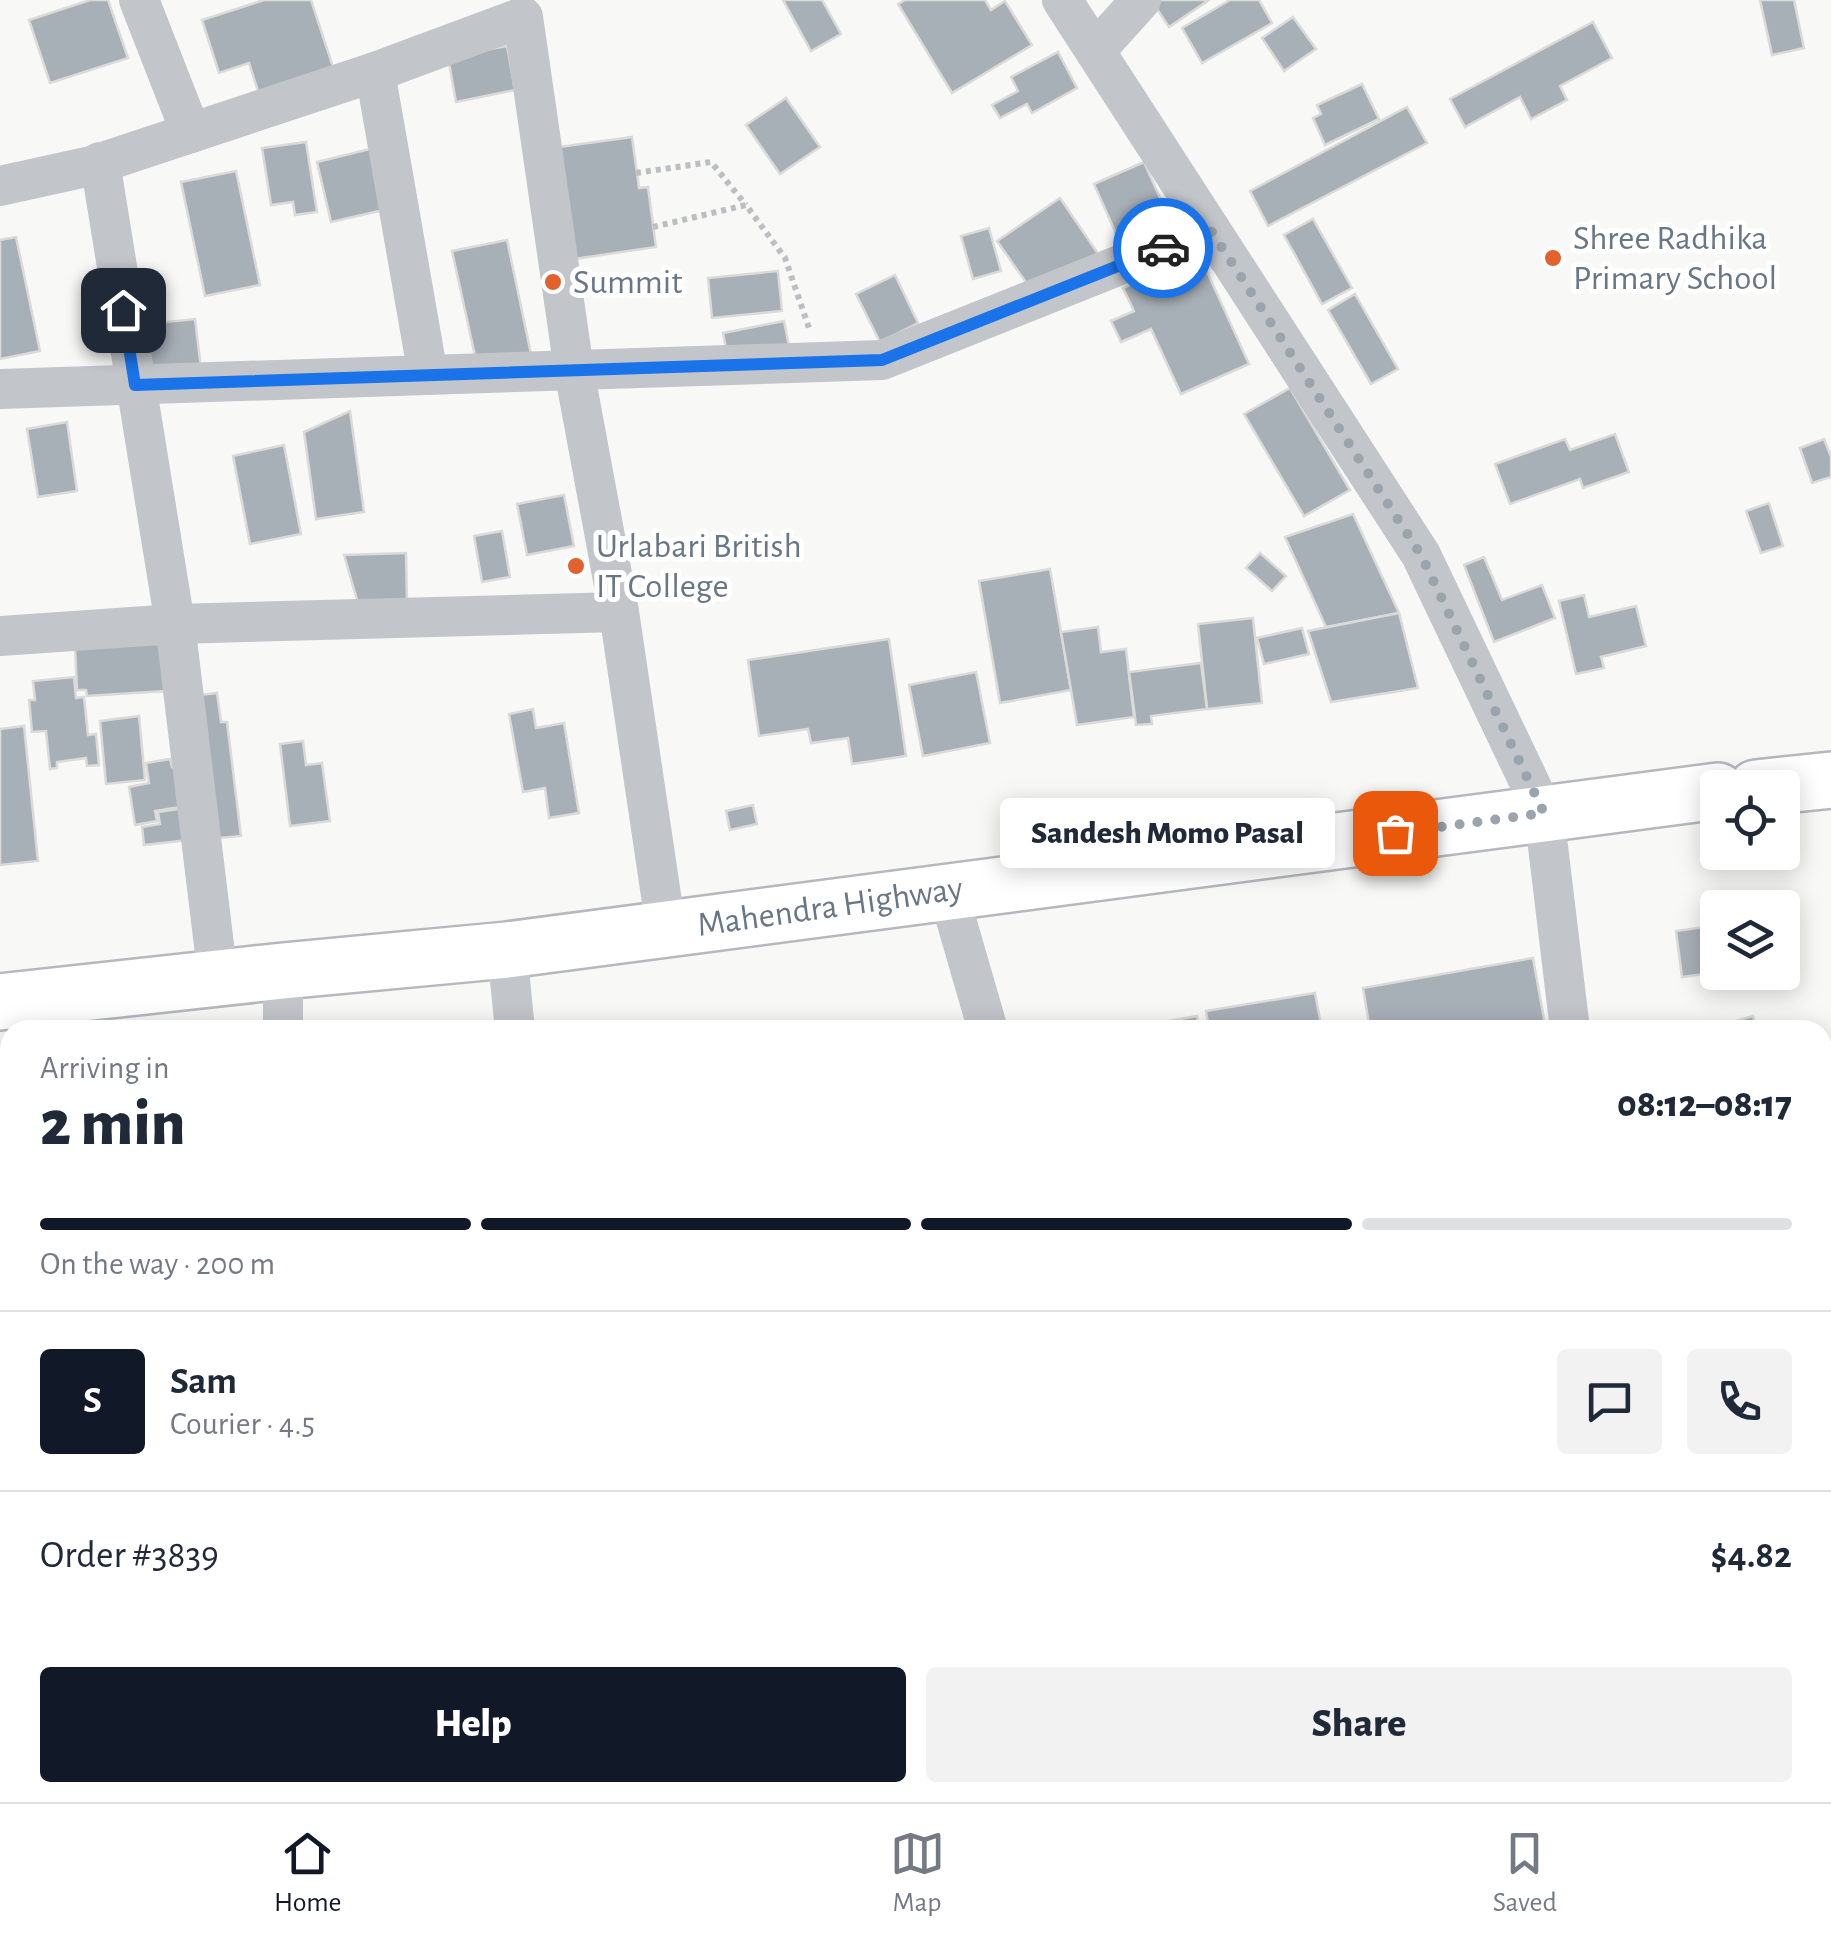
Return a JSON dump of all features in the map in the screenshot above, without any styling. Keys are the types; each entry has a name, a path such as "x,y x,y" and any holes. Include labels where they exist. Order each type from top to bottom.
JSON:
{"highway":[{"path":"1800,783 1831,780"},
{"name":"Mahendra Highway","path":"0,1002 507,950 1700,794"}],"street":[{"path":"139,0 191,133"},
{"path":"1062,0 1421,555 1544,813 1569,1020"},
{"path":"1095,51 1141,0"},
{"path":"0,186 100,162 191,133 524,18 574,370 619,612 666,929"},
{"path":"375,72 428,375"},
{"path":"100,162 175,624 218,978"},
{"path":"0,389 882,360 1210,229"},
{"path":"0,636 175,624 619,612"},
{"path":"948,892 985,1020"},
{"path":"507,950 514,1020"},
{"path":"282,1020 283,971"}],"path":[{"path":"636,173 710,162 785,258 821,362"},
{"path":"653,227 746,205"}],"building":[{"path":"90,0 108,0 128,58 50,83 29,20"},
{"path":"264,0 311,0 335,73 260,97 249,63 219,73 202,20"},
{"path":"783,0 822,0 841,34 811,51"},
{"path":"905,0 985,0 991,10 1005,1 1032,45 952,93 898,4"},
{"path":"1151,0 1209,0 1169,27"},
{"path":"1230,0 1259,0 1272,23 1202,63 1182,28"},
{"path":"1760,0 1794,0 1804,48 1772,55"},
{"path":"1293,17 1316,49 1284,71 1262,38"},
{"path":"1593,22 1612,58 1560,86 1567,100 1531,119 1520,97 1465,127 1450,99"},
{"path":"507,46 515,90 456,102 448,57"},
{"path":"1058,52 1077,88 1032,113 1027,104 1000,118 992,105 1018,91 1011,77"},
{"path":"1362,84 1379,119 1325,145 1313,118 1321,114 1317,105"},
{"path":"786,98 820,147 780,174 746,125"},
{"path":"1407,107 1427,143 1268,226 1250,191"},
{"path":"632,137 639,188 648,187 656,247 574,259 559,147"},
{"path":"306,142 317,212 295,215 293,202 271,205 262,148"},
{"path":"374,148 388,209 331,222 317,162"},
{"path":"1144,162 1172,225 1122,247 1094,184"},
{"path":"236,171 260,285 205,296 181,182"},
{"path":"1060,198 1101,258 1039,301 997,241"},
{"path":"1313,219 1352,288 1322,304 1284,235"},
{"path":"989,228 1001,271 973,279 961,236"},
{"path":"16,237 40,351 0,359 0,240"},
{"path":"507,240 531,354 477,365 452,251"},
{"path":"1199,254 1249,364 1181,394 1151,329 1121,342 1111,321 1134,311 1123,288"},
{"path":"778,271 782,311 712,318 708,278"},
{"path":"895,275 918,323 880,342 856,294"},
{"path":"1355,294 1398,369 1371,384 1328,310"},
{"path":"195,319 201,368 144,374 138,325"},
{"path":"784,321 790,351 729,363 723,333"},
{"path":"1290,388 1350,490 1304,516 1244,414"},
{"path":"350,411 364,512 316,519 304,432"},
{"path":"67,422 77,491 38,497 27,429"},
{"path":"1615,434 1629,472 1583,488 1580,479 1510,504 1495,464 1565,439 1570,450"},
{"path":"1824,439 1831,457 1831,477 1812,483 1800,448"},
{"path":"284,445 301,534 250,544 233,456"},
{"path":"564,495 574,546 527,555 517,504"},
{"path":"1769,503 1783,546 1761,553 1746,511"},
{"path":"1353,514 1399,613 1326,627 1285,537"},
{"path":"502,531 510,577 482,582 474,536"},
{"path":"406,553 407,602 358,603 344,555"},
{"path":"1260,553 1286,576 1272,591 1246,568"},
{"path":"1484,557 1502,600 1542,585 1555,618 1494,642 1464,565"},
{"path":"1050,569 1071,690 1000,703 979,581"},
{"path":"1584,595 1589,617 1636,606 1646,646 1601,657 1604,668 1576,674 1559,601"},
{"path":"1399,613 1418,688 1331,702 1308,631"},
{"path":"1253,618 1262,703 1207,709 1198,624"},
{"path":"1098,627 1101,652 1126,649 1134,717 1077,725 1061,632"},
{"path":"1302,628 1309,654 1264,664 1257,638"},
{"path":"889,639 906,756 852,764 848,738 811,743 808,729 759,736 748,660"},
{"path":"162,641 165,691 87,696 86,690 77,690 75,647"},
{"path":"1201,663 1207,709 1151,716 1152,724 1136,725 1129,672"},
{"path":"976,672 990,743 923,756 909,685"},
{"path":"74,677 76,698 84,697 88,735 96,734 99,765 87,766 86,758 57,762 57,768 50,769 46,731 32,732 29,700 35,700 33,681"},
{"path":"217,693 221,722 227,722 241,836 209,839 191,696"},
{"path":"533,709 536,728 564,723 579,813 549,818 545,788 523,792 509,714"},
{"path":"139,716 145,780 106,784 100,721"},
{"path":"24,726 38,861 0,865 0,729"},
{"path":"303,741 306,765 322,763 330,821 290,826 280,744"},
{"path":"170,759 172,767 180,766 180,807 155,811 157,821 135,825 129,787 149,783 146,763"},
{"path":"753,805 757,824 730,830 726,811"},
{"path":"184,808 189,840 144,845 142,827 160,824 158,812"},
{"path":"1700,928 1700,975 1682,977 1676,931"},
{"path":"1533,958 1544,1020 1368,1020 1363,988"},
{"path":"1315,993 1320,1020 1207,1020 1206,1011"}],"way so far":[{"path":"1163,248 1210,229 1421,555 1544,813 1395,833"}],"place":[{"name":"Shree Radhika Primary School","path":"1553,258"},
{"name":"Summit","path":"553,282"},
{"name":"Urlabari British IT College","path":"576,566"},
{"name":"Sandesh Momo Pasal","path":"1395,833"}],"route":[{"path":"123,310 135,385 882,360 1163,248"}]}
